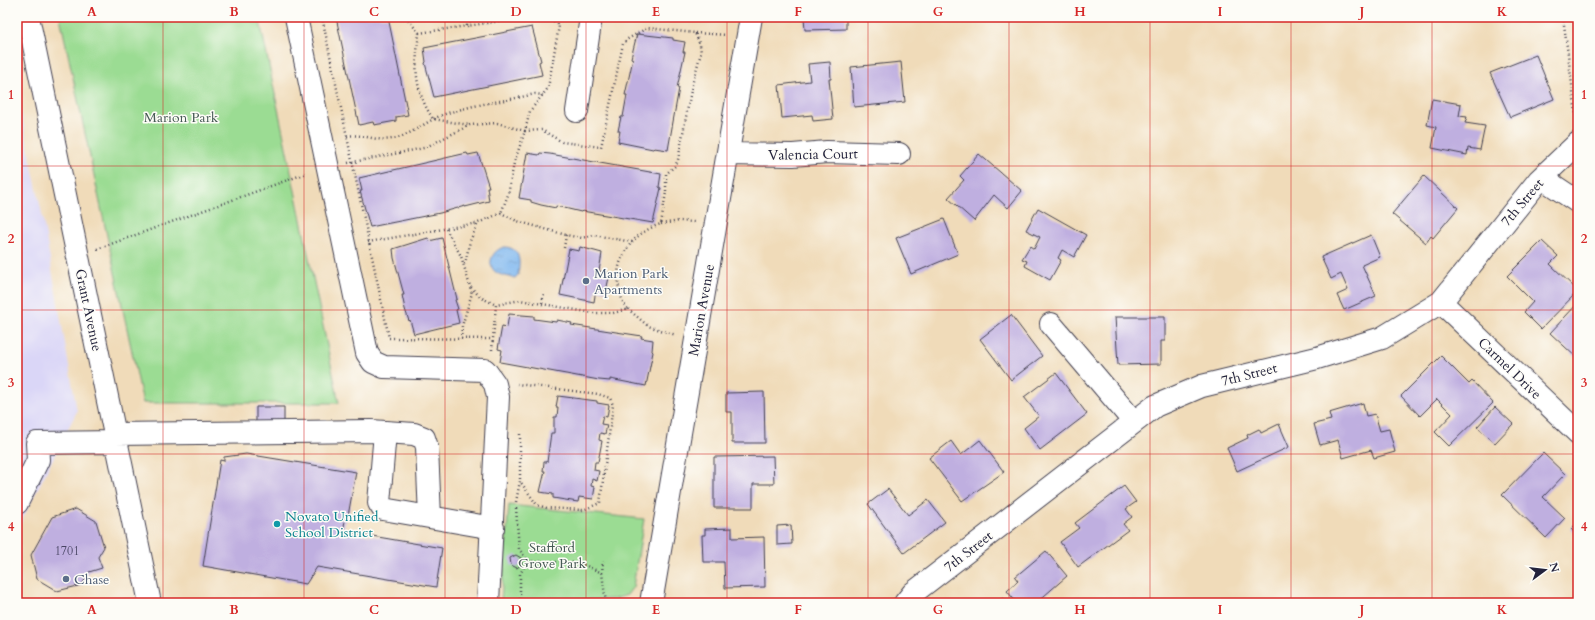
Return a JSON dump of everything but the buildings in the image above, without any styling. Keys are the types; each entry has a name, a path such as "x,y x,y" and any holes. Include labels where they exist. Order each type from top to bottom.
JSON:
{"street":[{"name":"Grant Avenue","path":"28,17 150,603"},
{"path":"296,17 367,353 373,362 384,367 486,370 495,384 498,397 493,528 488,603"},
{"path":"578,111 591,17"},
{"name":"Marion Avenue","path":"651,603 749,27"},
{"name":"7th Street","path":"905,603 913,593 1155,406 1202,386 1317,358 1382,338 1441,302 1578,133"},
{"name":"Valencia Court","path":"728,154 793,155 827,152 899,154"},
{"path":"1542,178 1578,202"},
{"name":"Carmel Drive","path":"1441,302 1578,433"},
{"path":"1051,324 1134,422"},
{"path":"384,432 379,503 384,509 493,528"},
{"path":"17,503 38,460 37,443 116,438 384,432 414,434 424,438 428,447 430,517"}],"path":[{"path":"322,17 368,242 390,338 493,339"},
{"path":"406,17 419,33 415,74 423,100 433,119"},
{"path":"466,17 467,26"},
{"path":"467,26 474,17"},
{"path":"419,33 515,17"},
{"path":"368,242 478,223 500,212 508,195 514,163 530,111 548,88 559,26 550,17"},
{"path":"1563,17 1578,133"},
{"path":"433,119 470,125 497,123 525,131 542,130 562,142 601,147 613,100 619,60 626,40 647,28 695,33 749,27"},
{"path":"661,224 666,174 675,166 678,160 692,85 701,53 700,45 695,33"},
{"path":"347,136 357,134 382,140 394,139 407,134 433,119 460,109 535,94 543,95"},
{"path":"352,162 424,148 470,125"},
{"path":"110,245 292,177"},
{"path":"500,212 517,221 566,235 582,238 594,236 633,242"},
{"path":"695,339 661,332 648,326 625,306 620,294 618,274 622,257 633,242 644,232 661,224 680,221 716,224"},
{"path":"464,266 470,241 478,223"},
{"path":"446,229 464,266 472,293 462,326 461,339"},
{"path":"564,248 566,235"},
{"path":"471,287 480,297 496,305 520,300 593,313 613,313 628,309"},
{"path":"542,303 544,293"},
{"path":"492,355 496,305"},
{"path":"512,384 598,394 610,398 613,405 600,502 583,510 547,508 537,505 520,481 516,505 519,549 528,561"},
{"path":"528,561 580,563 602,573"},
{"path":"520,603 520,574 528,561"},
{"path":"604,561 602,573 606,603"}],"shaded area":[{"path":"17,94 42,214 77,411 17,530"}],"green space":[{"name":"Marion Park","path":"60,17 259,17 339,403 143,403"},
{"name":"Stafford Grove Park","path":"509,505 644,519 633,587 627,595 615,599 501,601"}],"water":[{"path":"505,247 514,250 518,256 518,275 515,278 499,274 494,271 492,267 491,263 493,255 500,248"}],"place":[{"name":"Marion Park Apartments","path":"586,281"},
{"name":"Novato Unified School District","path":"277,524"},
{"name":"Chase","path":"66,579"}]}
